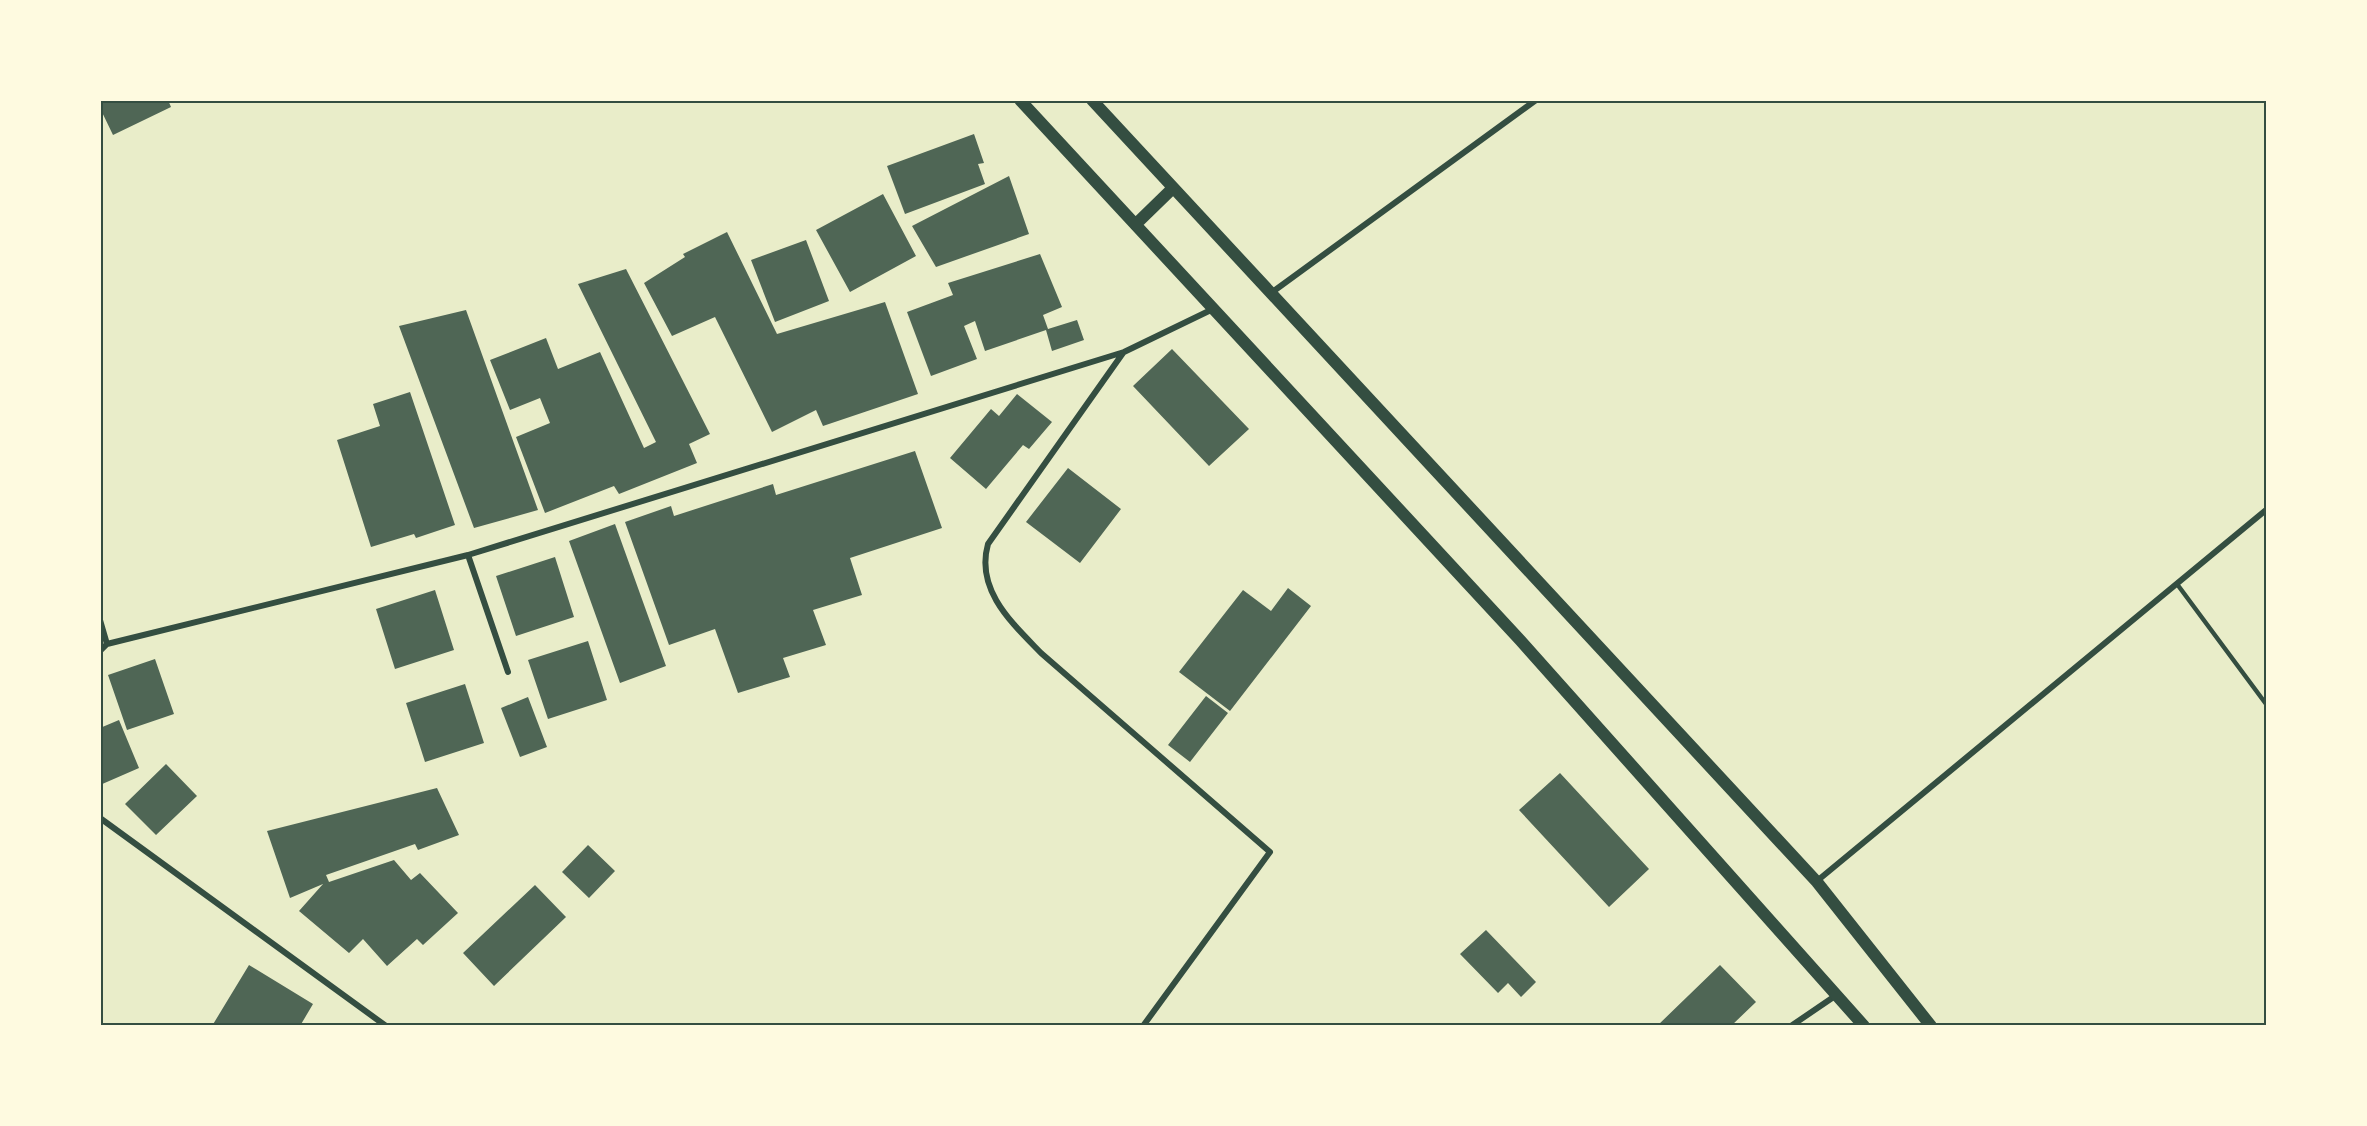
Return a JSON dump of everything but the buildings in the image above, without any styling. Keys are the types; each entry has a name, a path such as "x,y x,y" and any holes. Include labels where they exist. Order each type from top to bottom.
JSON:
{"main road":[{"path":"1020,100 1528,649 1838,994 1864,1026"},
{"path":"1092,100 1817,882 1931,1026"},
{"path":"1136,224 1173,188"}],"street":[{"path":"1271,293 1536,100"},
{"path":"100,651 107,644 468,555 1124,352 1213,309"},
{"path":"1124,352 988,544 984,558 985,574 1006,617 1041,652 1270,852 1143,1026"},
{"path":"1817,882 2266,510"},
{"path":"468,555 508,672"},
{"path":"100,620 107,644"},
{"path":"100,818 386,1026"},
{"path":"1791,1026 1838,994"}],"lane":[{"path":"2177,584 2266,704"}]}
